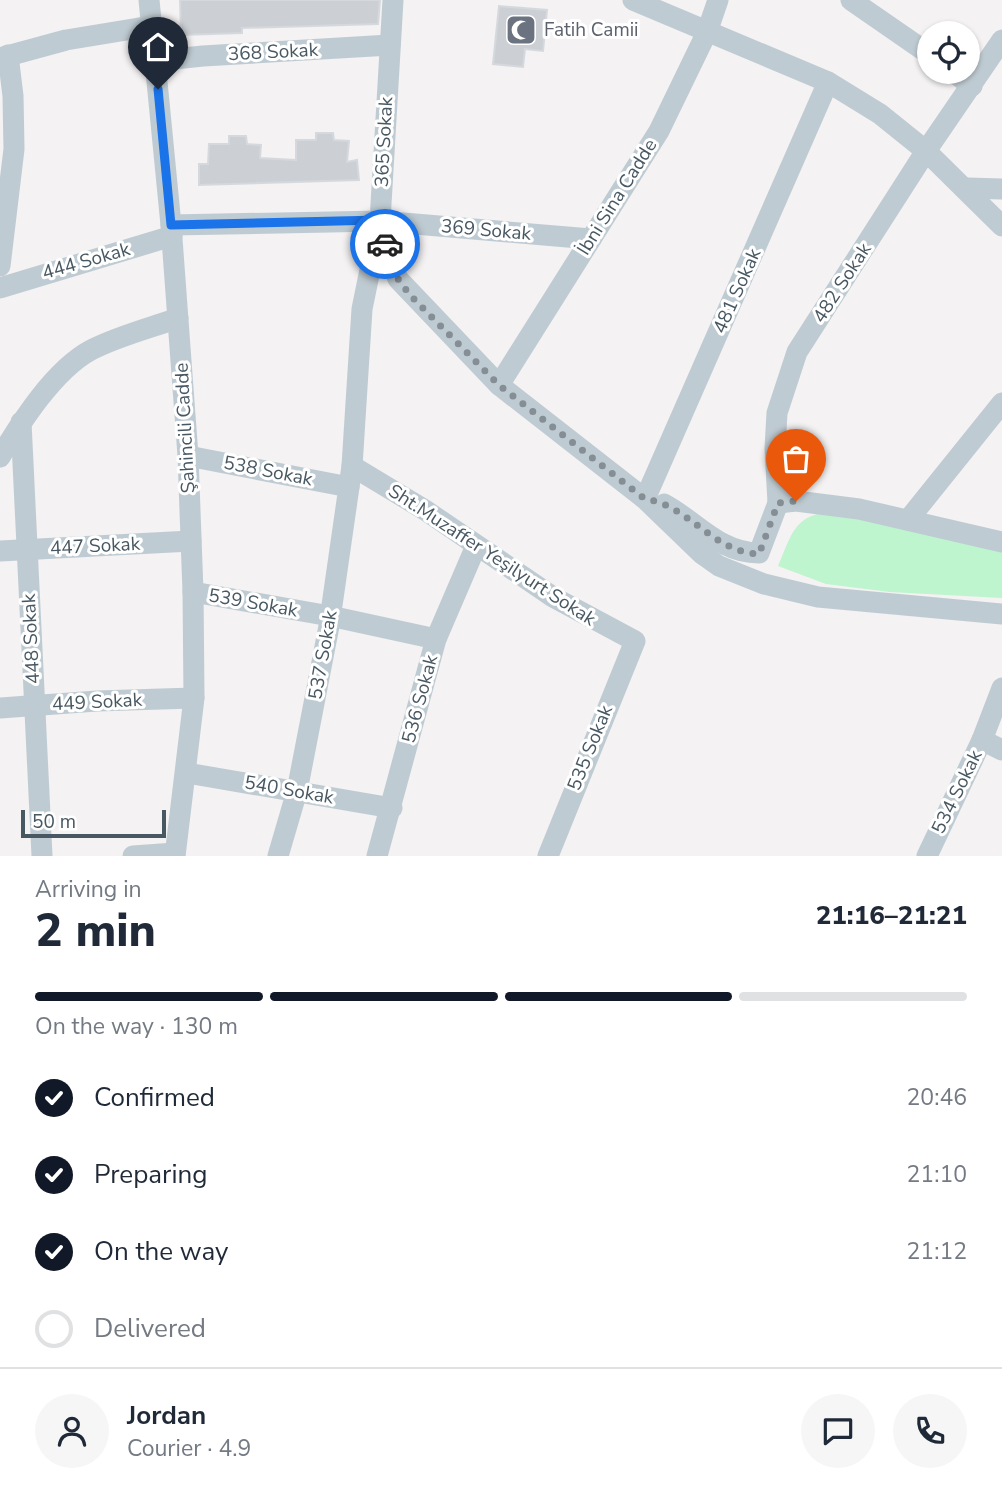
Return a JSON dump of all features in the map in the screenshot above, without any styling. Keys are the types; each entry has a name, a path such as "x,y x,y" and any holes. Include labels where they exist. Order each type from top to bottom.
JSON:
{"street":[{"name":"Şahincili Cadde","path":"149,0 172,231 188,456 193,592 194,698 175,855"},
{"name":"365 Sokak","path":"352,468 362,309 380,220 393,0"},
{"path":"633,0 828,82 880,114 926,151 967,188 1002,226"},
{"name":"İbni Sina Cadde","path":"499,385 659,131 707,32 718,0"},
{"path":"852,0 917,46"},
{"path":"0,266 14,149 13,86 4,57 66,40 151,26"},
{"name":"482 Sokak","path":"645,499 667,505 714,539 736,551 759,554 778,503 775,448 777,414 797,352 926,151 1002,40"},
{"name":"368 Sokak","path":"155,61 390,45"},
{"name":"481 Sokak","path":"645,499 828,82"},
{"path":"967,188 1002,189"},
{"path":"380,220 388,255 398,279 499,385 645,499 702,554 719,566 764,584 818,597 1002,614"},
{"name":"369 Sokak","path":"172,231 380,220 591,239"},
{"name":"444 Sokak","path":"0,288 172,231"},
{"path":"0,457 21,422 66,370 91,351 178,318"},
{"path":"908,520 1002,403"},
{"name":"448 Sokak","path":"21,422 42,856"},
{"name":"538 Sokak","path":"188,456 352,468"},
{"name":"Sht.Muzaffer Yeşilyurt Sokak","path":"352,468 425,510 552,597 635,641"},
{"name":"537 Sokak","path":"278,856 297,791 330,616 352,468"},
{"path":"778,503 796,501 835,505 1002,542"},
{"name":"447 Sokak","path":"0,551 191,541"},
{"name":"536 Sokak","path":"377,856 436,639 476,546"},
{"name":"539 Sokak","path":"193,592 330,616 436,639"},
{"name":"535 Sokak","path":"548,856 635,641"},
{"name":"534 Sokak","path":"927,856 982,740 1002,688"},
{"name":"449 Sokak","path":"0,708 194,698"},
{"path":"982,740 1002,750"},
{"name":"540 Sokak","path":"187,773 392,808"},
{"path":"133,856 175,855"}],"green space":[{"path":"828,512 1002,549 1002,598 890,592 826,584 778,566 790,537 800,523 816,514"}],"building":[{"path":"180,0 380,0 378,24 242,28 242,33 181,35"},
{"name":"Fatih Camii","path":"499,6 547,10 543,51 525,49 523,67 493,64"},
{"path":"316,133 333,133 334,140 349,141 347,162 357,160 359,180 199,185 199,164 208,164 209,144 229,144 229,136 246,136 247,144 261,145 260,158 296,160 296,140 316,140"}],"way so far":[{"path":"385,244 398,279 410,295 499,385 645,499 667,505 714,539 736,551 759,554 778,503 796,501"}],"place":[{"name":"Fatih Camii","path":"521,30"}],"route":[{"path":"158,89 171,225 380,220 385,244"}]}
